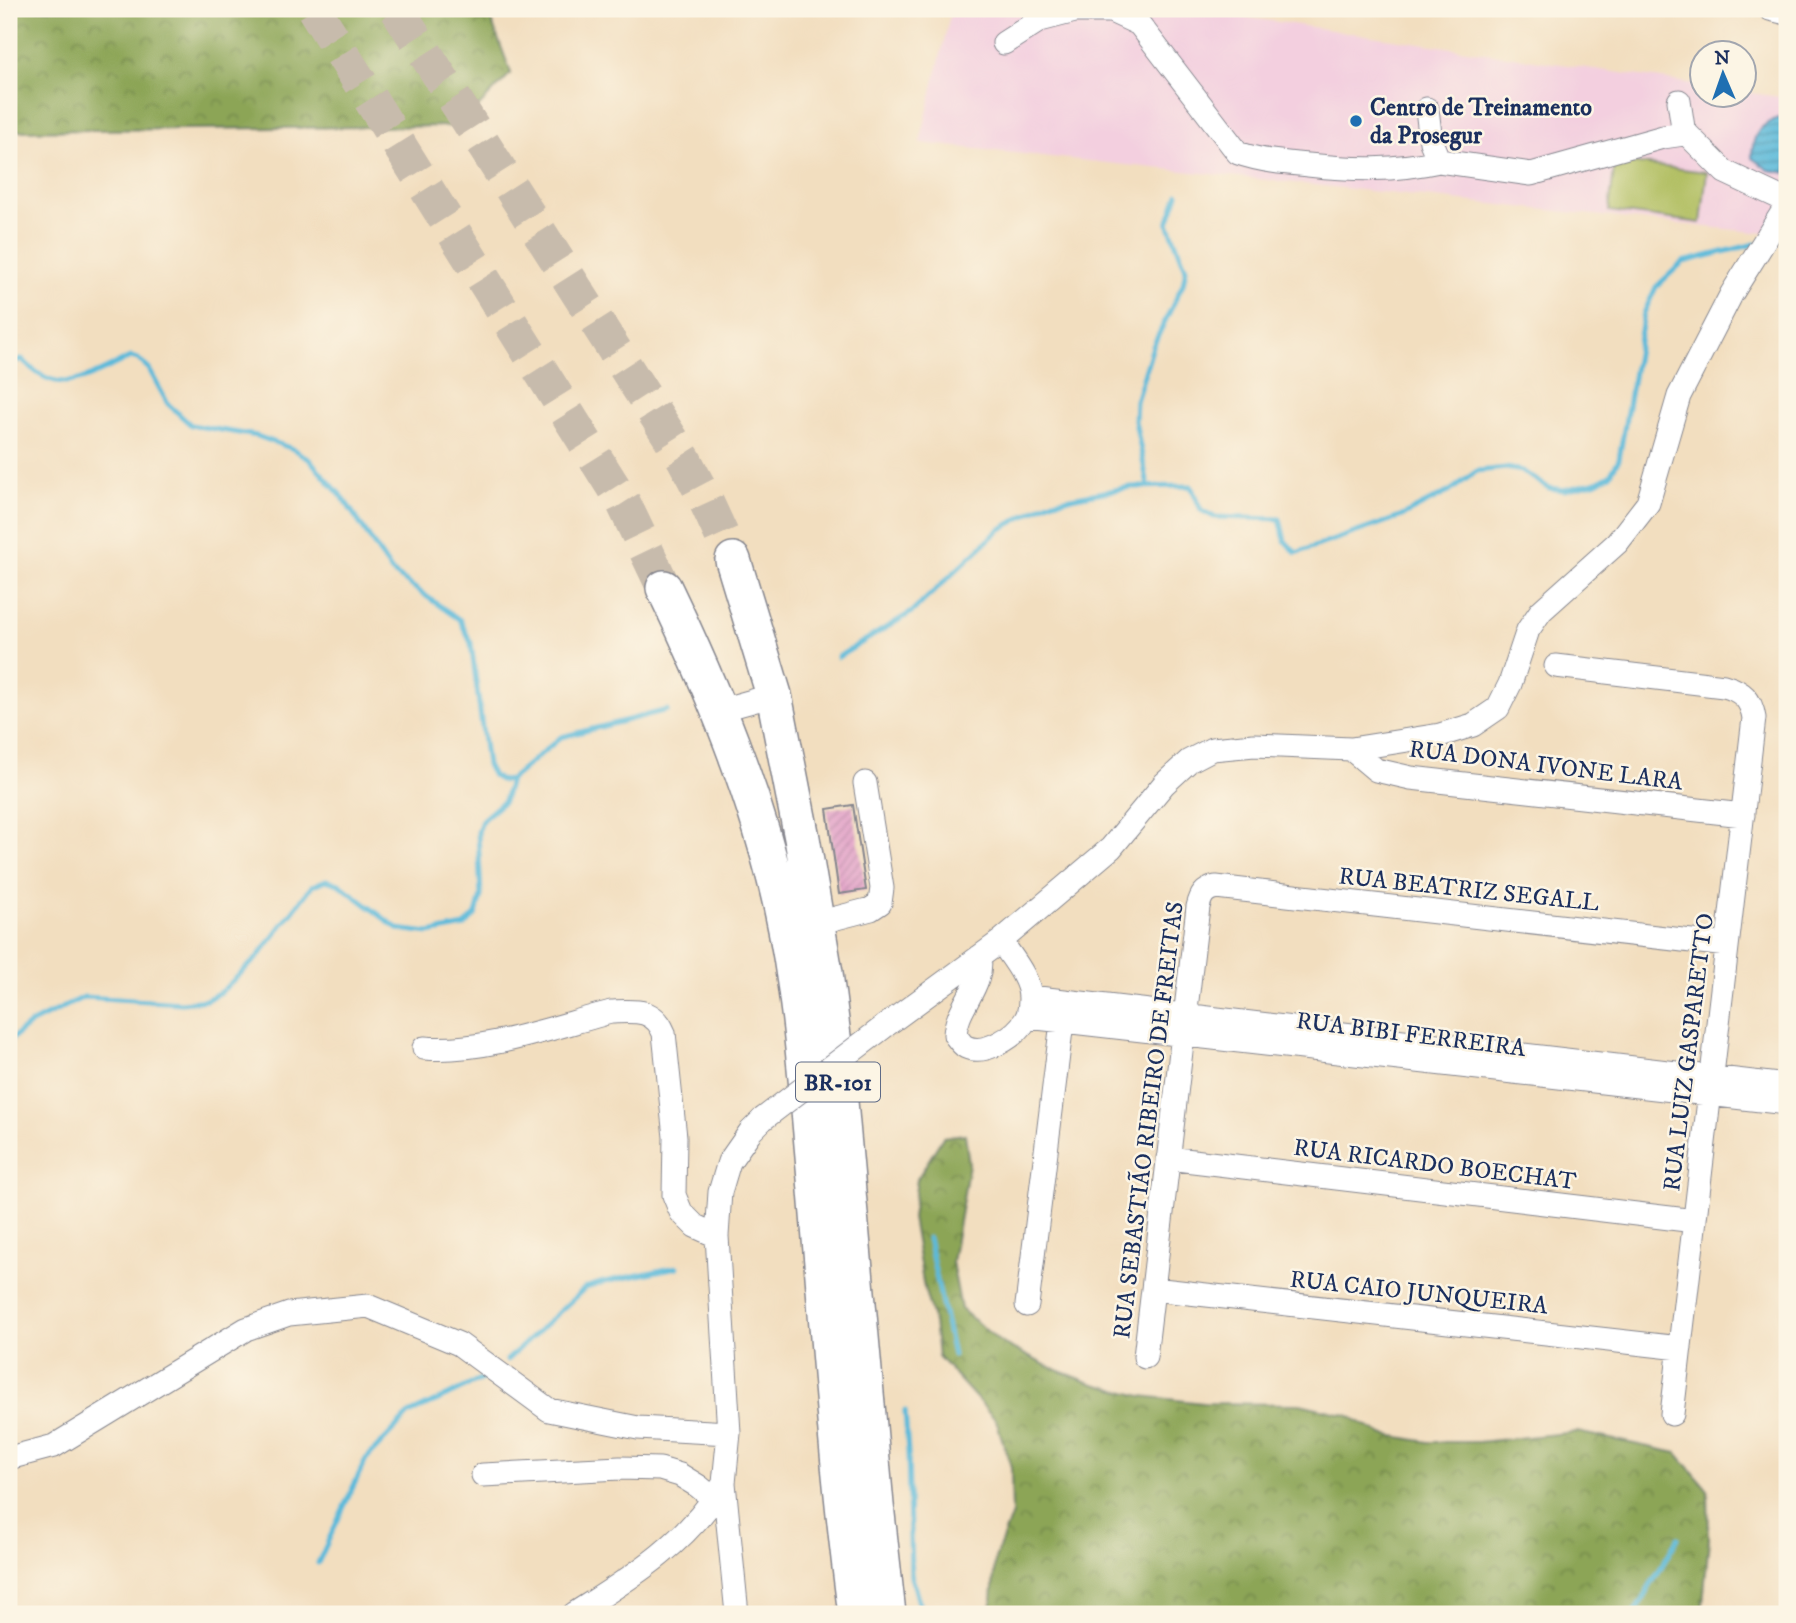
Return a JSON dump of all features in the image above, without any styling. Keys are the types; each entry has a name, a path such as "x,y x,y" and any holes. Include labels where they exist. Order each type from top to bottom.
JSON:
{"highway":[{"name":"BR-101","path":"733,560 774,695 817,923 837,1068 888,1614"},
{"name":"BR-101","path":"664,588 720,710 763,835 781,906 794,978 806,1072 856,1614"}],"street":[{"path":"1770,9 1787,13"},
{"path":"737,1614 719,1491 729,1433 717,1236 719,1192 729,1162 750,1132 885,1026 1001,941 1111,848 1164,785 1189,761 1212,749 1254,745 1351,749 1440,735 1473,725 1498,708 1510,684 1528,630 1541,611 1617,543 1648,503 1679,396 1732,293 1787,203 1725,172 1685,132 1531,174 1439,161 1407,168 1363,170 1282,163 1238,153 1139,24 1111,10 1075,11 1040,20 1004,43"},
{"path":"1679,101 1684,134"},
{"path":"1427,109 1431,142 1439,161"},
{"name":"RUA LUIZ GASPARETTO","path":"1556,666 1724,686 1738,690 1748,698 1753,707 1743,815 1672,1414"},
{"path":"720,710 774,695"},
{"name":"RUA DONA IVONE LARA","path":"1351,749 1376,769 1411,778 1743,815"},
{"path":"817,923 871,909 880,903 882,888 865,783"},
{"name":"RUA BEATRIZ SEGALL","path":"1206,890 1216,887 1727,945"},
{"name":"RUA SEBASTIÃO RIBEIRO DE FREITAS","path":"1145,1357 1198,907 1200,897 1206,890"},
{"path":"979,957 982,970 956,1023 955,1035 965,1047 980,1050 1010,1035 1021,1026 1029,1007 1027,985 1001,941"},
{"name":"RUA BIBI FERREIRA","path":"1029,1007 1062,1022 1184,1025"},
{"name":"RUA BIBI FERREIRA","path":"1029,1007 1711,1086 1787,1103"},
{"path":"424,1048 443,1050 481,1045 611,1012 650,1014 659,1021 664,1033 675,1137 674,1195 681,1212 695,1226 717,1236"},
{"path":"1027,1305 1062,1022"},
{"name":"RUA BIBI FERREIRA","path":"1711,1086 1787,1086"},
{"name":"RUA RICARDO BOECHAT","path":"1168,1158 1695,1222"},
{"name":"RUA CAIO JUNQUEIRA","path":"1153,1289 1680,1348"},
{"path":"9,1458 54,1446 246,1329 289,1314 368,1306 458,1344 549,1410 638,1428 729,1433"},
{"path":"483,1475 620,1468 660,1469 680,1475 698,1486 719,1491"},
{"path":"574,1614 649,1566 702,1516 719,1491"}],"shaded area":[{"name":"Centro de Treinamento da Prosegur","path":"1190,9 1688,83 1688,108 1758,108 1758,94 1787,98 1787,196 1764,233 920,143 951,11"}],"green space":[{"path":"9,9 487,9 511,73 460,126 11,131"},
{"path":"1615,161 1707,172 1701,223 1609,211"},
{"path":"965,1134 969,1164 952,1262 961,1309 1000,1342 1047,1366 1094,1384 1142,1396 1203,1403 1300,1404 1347,1415 1381,1434 1428,1442 1478,1442 1577,1432 1677,1453 1708,1490 1709,1539 1702,1614 991,1614 995,1559 1012,1514 1011,1467 996,1420 938,1356 934,1323 924,1288 912,1218 917,1179 943,1137"}],"water":[{"path":"1781,117 1787,118 1787,173 1769,170 1752,158 1753,143 1758,132 1767,123"}],"building":[{"path":"853,805 866,890 839,894 827,809"}],"waterway":[{"path":"1148,486 1135,421 1136,401 1153,346 1183,284 1186,269 1168,223 1178,194"},
{"path":"1782,234 1787,232"},
{"path":"838,657 912,612 999,530 1049,502 1131,487 1191,486 1201,510 1214,517 1280,519 1285,541 1296,553 1400,517 1450,491 1477,471 1506,468 1522,471 1549,488 1564,490 1597,482 1610,475 1619,459 1644,313 1656,287 1683,262 1755,244"},
{"path":"9,363 22,359 36,372 62,382 88,377 131,357 138,359 149,369 168,404 191,425 257,436 293,449 310,460 343,498 392,572 460,620 471,643 487,765 493,776 502,781 510,780"},
{"path":"9,1041 30,1024 84,997 182,1003 206,1000 222,991 257,958 312,886 326,880 339,884 398,929 429,933 465,926 476,914 481,896 478,832 482,820 504,801 510,780 561,737 667,710"},
{"path":"928,1238 953,1355"},
{"path":"507,1360 585,1288 677,1267"},
{"path":"318,1563 366,1459 409,1414 484,1378"},
{"path":"905,1411 911,1574 922,1614"},
{"path":"1634,1614 1678,1538"}],"tunnel":[{"path":"314,9 624,504 664,588"},
{"path":"397,9 684,459 733,560"}],"place":[{"name":"Centro de Treinamento da Prosegur","path":"1356,121"}]}
